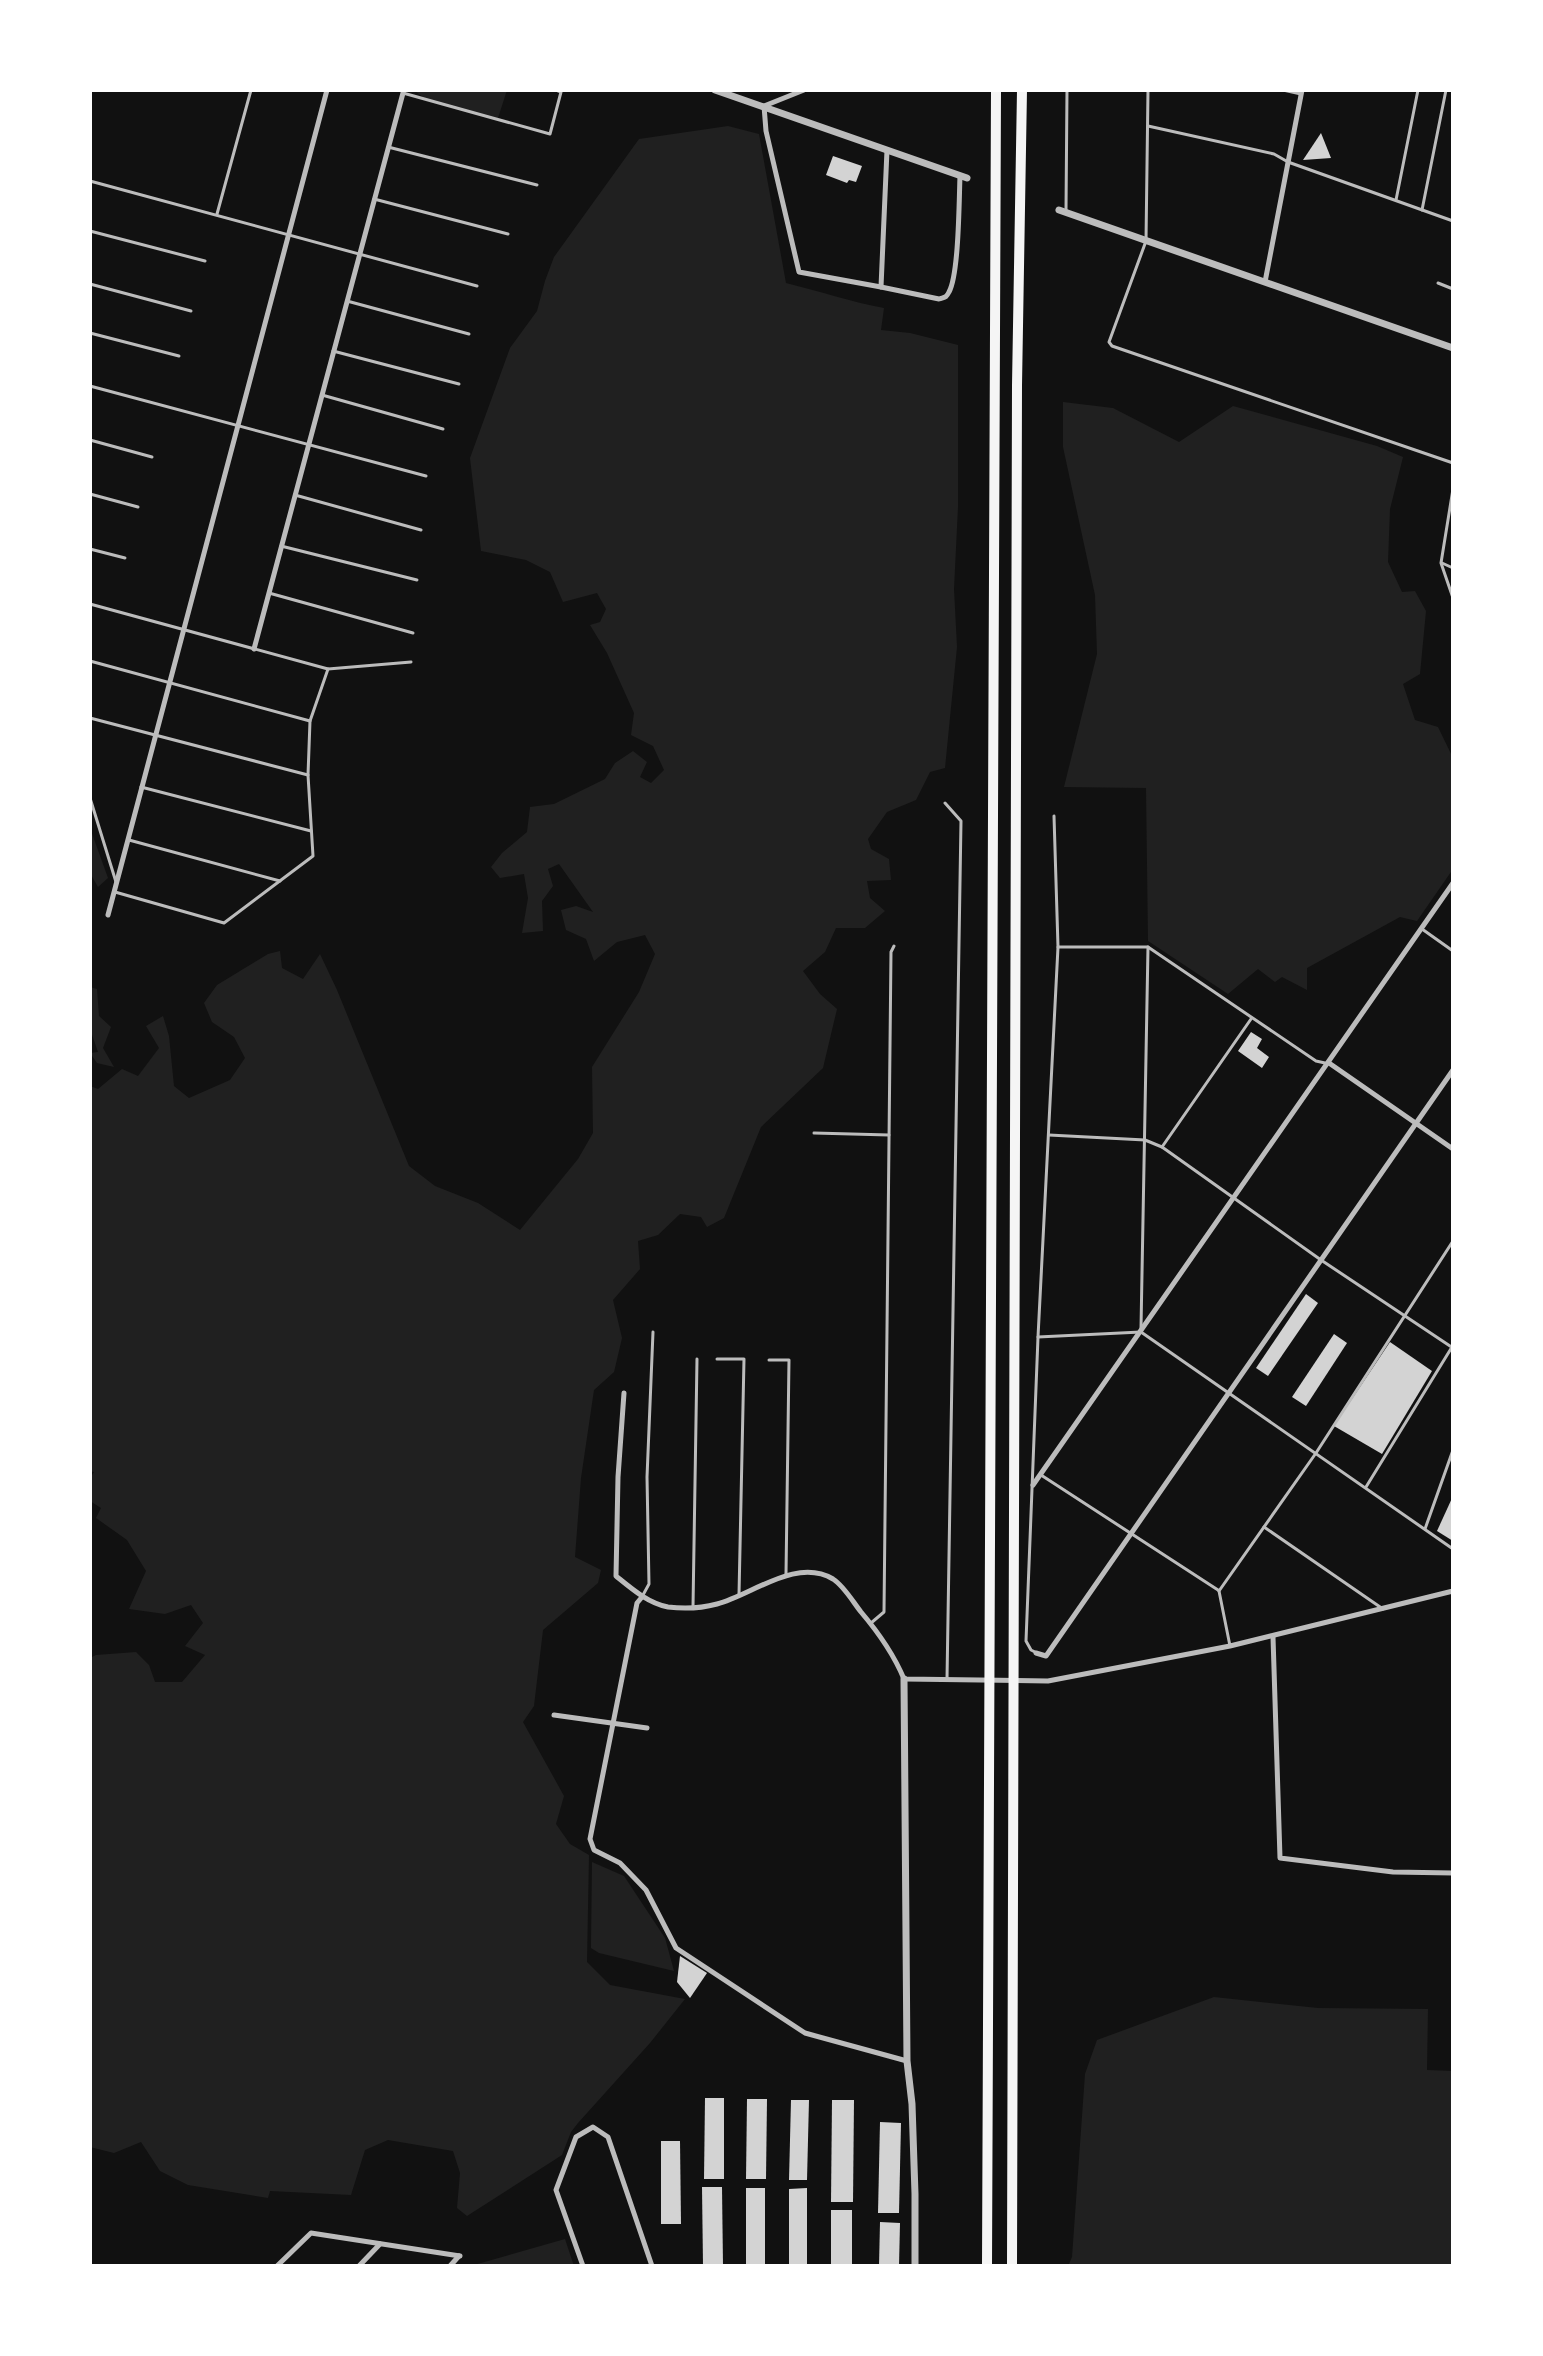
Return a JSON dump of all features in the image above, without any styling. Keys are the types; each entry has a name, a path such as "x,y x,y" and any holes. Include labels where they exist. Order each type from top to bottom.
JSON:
{"highway":[{"path":"987,2266 996,90"},
{"path":"1012,2266 1017,385 1022,90"}],"street":[{"path":"108,915 327,90"},
{"path":"715,90 764,106 887,149 963,177 955,266 948,295 939,299 799,272 766,131 764,106"},
{"path":"764,106 804,90"},
{"path":"254,649 403,92"},
{"path":"1265,283 1302,92"},
{"path":"881,287 887,149"},
{"path":"1063,212 1453,348"},
{"path":"1033,1485 1453,883"},
{"path":"1329,1063 1453,1149"},
{"path":"1036,1653 1046,1656 1453,1070"},
{"path":"624,1393 616,1576 642,1597 666,1606 693,1608 719,1604 786,1574 816,1573 834,1580 871,1623 904,1679 907,2061 912,2104 915,2266"},
{"path":"904,1679 1042,1681 1230,1646 1453,1591"},
{"path":"642,1597 637,1603 590,1839 594,1850 620,1863 646,1890 676,1948 805,2033 907,2061"},
{"path":"1273,1636 1280,1858 1393,1872 1453,1873"},
{"path":"554,1715 647,1728"},
{"path":"583,2266 556,2190 576,2137 593,2127 608,2137 652,2266"},
{"path":"277,2266 311,2233 460,2256"},
{"path":"359,2266 381,2243"},
{"path":"450,2266 460,2256"},
{"path":"459,2266 460,2256"}],"lane":[{"path":"217,214 251,90"},
{"path":"403,92 550,134 561,92 556,90"},
{"path":"1063,212 1067,90"},
{"path":"1148,90 1146,241 1109,342 1112,346 1453,463"},
{"path":"1283,90 1302,92"},
{"path":"1396,200 1418,90"},
{"path":"1422,210 1446,90"},
{"path":"1147,126 1274,154 1288,162 1453,221"},
{"path":"388,147 537,185"},
{"path":"90,181 477,286"},
{"path":"374,199 508,234"},
{"path":"90,231 205,261"},
{"path":"1438,283 1453,289"},
{"path":"90,284 191,311"},
{"path":"347,301 469,334"},
{"path":"90,333 179,356"},
{"path":"333,351 459,384"},
{"path":"90,386 426,476"},
{"path":"322,395 443,429"},
{"path":"90,440 152,457"},
{"path":"1453,489 1441,563 1453,598"},
{"path":"90,494 138,507"},
{"path":"295,495 421,530"},
{"path":"281,546 417,580"},
{"path":"90,549 125,558"},
{"path":"1441,563 1453,568"},
{"path":"269,593 413,633"},
{"path":"90,604 328,669 411,662"},
{"path":"90,661 310,721"},
{"path":"115,892 224,923 313,856 308,775 310,721 328,669"},
{"path":"90,718 308,775"},
{"path":"141,787 312,831"},
{"path":"90,798 116,882"},
{"path":"945,803 961,821 947,1679"},
{"path":"1036,1653 1026,1641 1058,947 1054,816"},
{"path":"127,839 280,881"},
{"path":"1422,929 1453,951"},
{"path":"871,1623 884,1612 891,952 894,946"},
{"path":"1058,947 1148,947 1316,1061 1329,1063"},
{"path":"1141,1332 1148,947"},
{"path":"1162,1147 1252,1018"},
{"path":"814,1133 889,1135"},
{"path":"1049,1135 1145,1140 1162,1147 1321,1260 1452,1347 1366,1488"},
{"path":"1219,1591 1316,1453 1453,1241"},
{"path":"642,1597 649,1584 647,1477 653,1332"},
{"path":"1038,1337 1141,1332 1453,1549"},
{"path":"693,1608 697,1359"},
{"path":"717,1359 744,1359 739,1595"},
{"path":"769,1360 789,1360 786,1574"},
{"path":"1425,1529 1453,1450"},
{"path":"1041,1475 1219,1591 1230,1646"},
{"path":"1264,1527 1383,1609"}],"shaded area":[{"path":"414,90 507,90 498,118 423,97"},
{"path":"728,126 759,134 786,283 884,308 881,330 910,333 958,345 958,507 954,589 957,647 945,768 930,772 916,800 887,812 868,839 871,849 889,859 891,880 867,881 870,898 885,911 865,928 836,928 825,952 803,971 820,994 837,1009 823,1068 761,1127 724,1218 707,1227 701,1217 680,1214 658,1235 638,1241 640,1269 613,1300 622,1338 614,1372 594,1390 581,1478 575,1557 601,1570 598,1583 543,1630 534,1706 523,1722 564,1796 556,1824 570,1844 589,1855 587,1962 610,1985 685,1999 578,2123 562,2155 467,2216 457,2208 460,2173 453,2151 388,2140 365,2150 351,2195 270,2191 268,2198 188,2185 160,2171 141,2142 114,2153 90,2147 90,1658 136,1652 149,1665 155,1682 182,1682 205,1655 185,1646 203,1623 191,1605 165,1614 129,1609 146,1571 127,1540 96,1518 101,1508 90,1501 90,1478 94,1472 90,1471 90,1086 98,1089 122,1069 138,1076 159,1048 146,1026 163,1016 169,1036 174,1086 189,1098 230,1080 245,1058 234,1037 212,1022 204,1003 217,985 268,954 280,951 282,968 303,979 320,954 409,1166 435,1186 478,1203 520,1230 578,1159 593,1133 592,1067 639,992 655,954 645,935 617,942 594,961 586,939 566,930 561,910 576,906 593,912 559,864 548,869 553,886 542,901 543,931 522,933 528,898 524,874 500,878 491,867 527,832 530,807 554,804 605,779 615,763 633,751 647,762 640,777 651,783 664,770 653,746 631,735 634,713 607,653 590,625 600,622 606,609 597,593 563,602 550,572 526,560 481,551 470,458 510,348 537,311 554,257 639,139"},
{"path":"1063,402 1113,408 1179,442 1233,406 1377,446 1403,457 1390,509 1388,562 1402,592 1415,591 1426,611 1420,674 1403,684 1415,720 1438,727 1453,758 1453,869 1417,921 1400,917 1307,968 1307,990 1282,977 1275,982 1258,969 1228,994 1148,941 1146,788 1064,787 1097,654 1095,595 1063,447"},
{"path":"90,828 108,878 98,887 90,873"},
{"path":"90,987 97,989 99,1016 111,1027 103,1048 114,1067 97,1063 90,1053 98,1052 90,1029"},
{"path":"592,1862 624,1876 665,1938 674,1971 599,1953 591,1948"},
{"path":"1214,1997 1318,2008 1428,2009 1427,2070 1453,2071 1453,2266 1068,2266 1072,2257 1085,2074 1097,2040"},
{"path":"565,2239 574,2266 469,2266 481,2263"}],"building":[{"path":"1321,133 1331,158 1303,160"},
{"path":"833,156 862,166 856,182 849,180 847,183 826,175"},
{"path":"1251,1032 1262,1039 1257,1048 1269,1057 1262,1068 1238,1051"},
{"path":"1306,1294 1318,1303 1268,1376 1256,1368"},
{"path":"1334,1334 1347,1343 1306,1406 1292,1397"},
{"path":"1390,1342 1432,1371 1382,1454 1334,1426"},
{"path":"1453,1496 1453,1541 1437,1531"},
{"path":"680,1956 707,1973 690,1998 677,1982"},
{"path":"705,2098 724,2098 724,2179 704,2179"},
{"path":"747,2099 767,2099 766,2179 746,2179"},
{"path":"791,2100 809,2100 807,2180 789,2180"},
{"path":"832,2100 854,2100 853,2202 831,2202"},
{"path":"880,2122 901,2123 899,2213 878,2213"},
{"path":"661,2141 680,2141 681,2224 661,2224"},
{"path":"702,2187 722,2187 723,2266 703,2266"},
{"path":"746,2188 765,2188 765,2266 746,2266"},
{"path":"807,2188 807,2266 789,2266 789,2189"},
{"path":"831,2210 852,2210 852,2266 831,2266"},
{"path":"880,2222 900,2223 899,2266 879,2266"}]}
